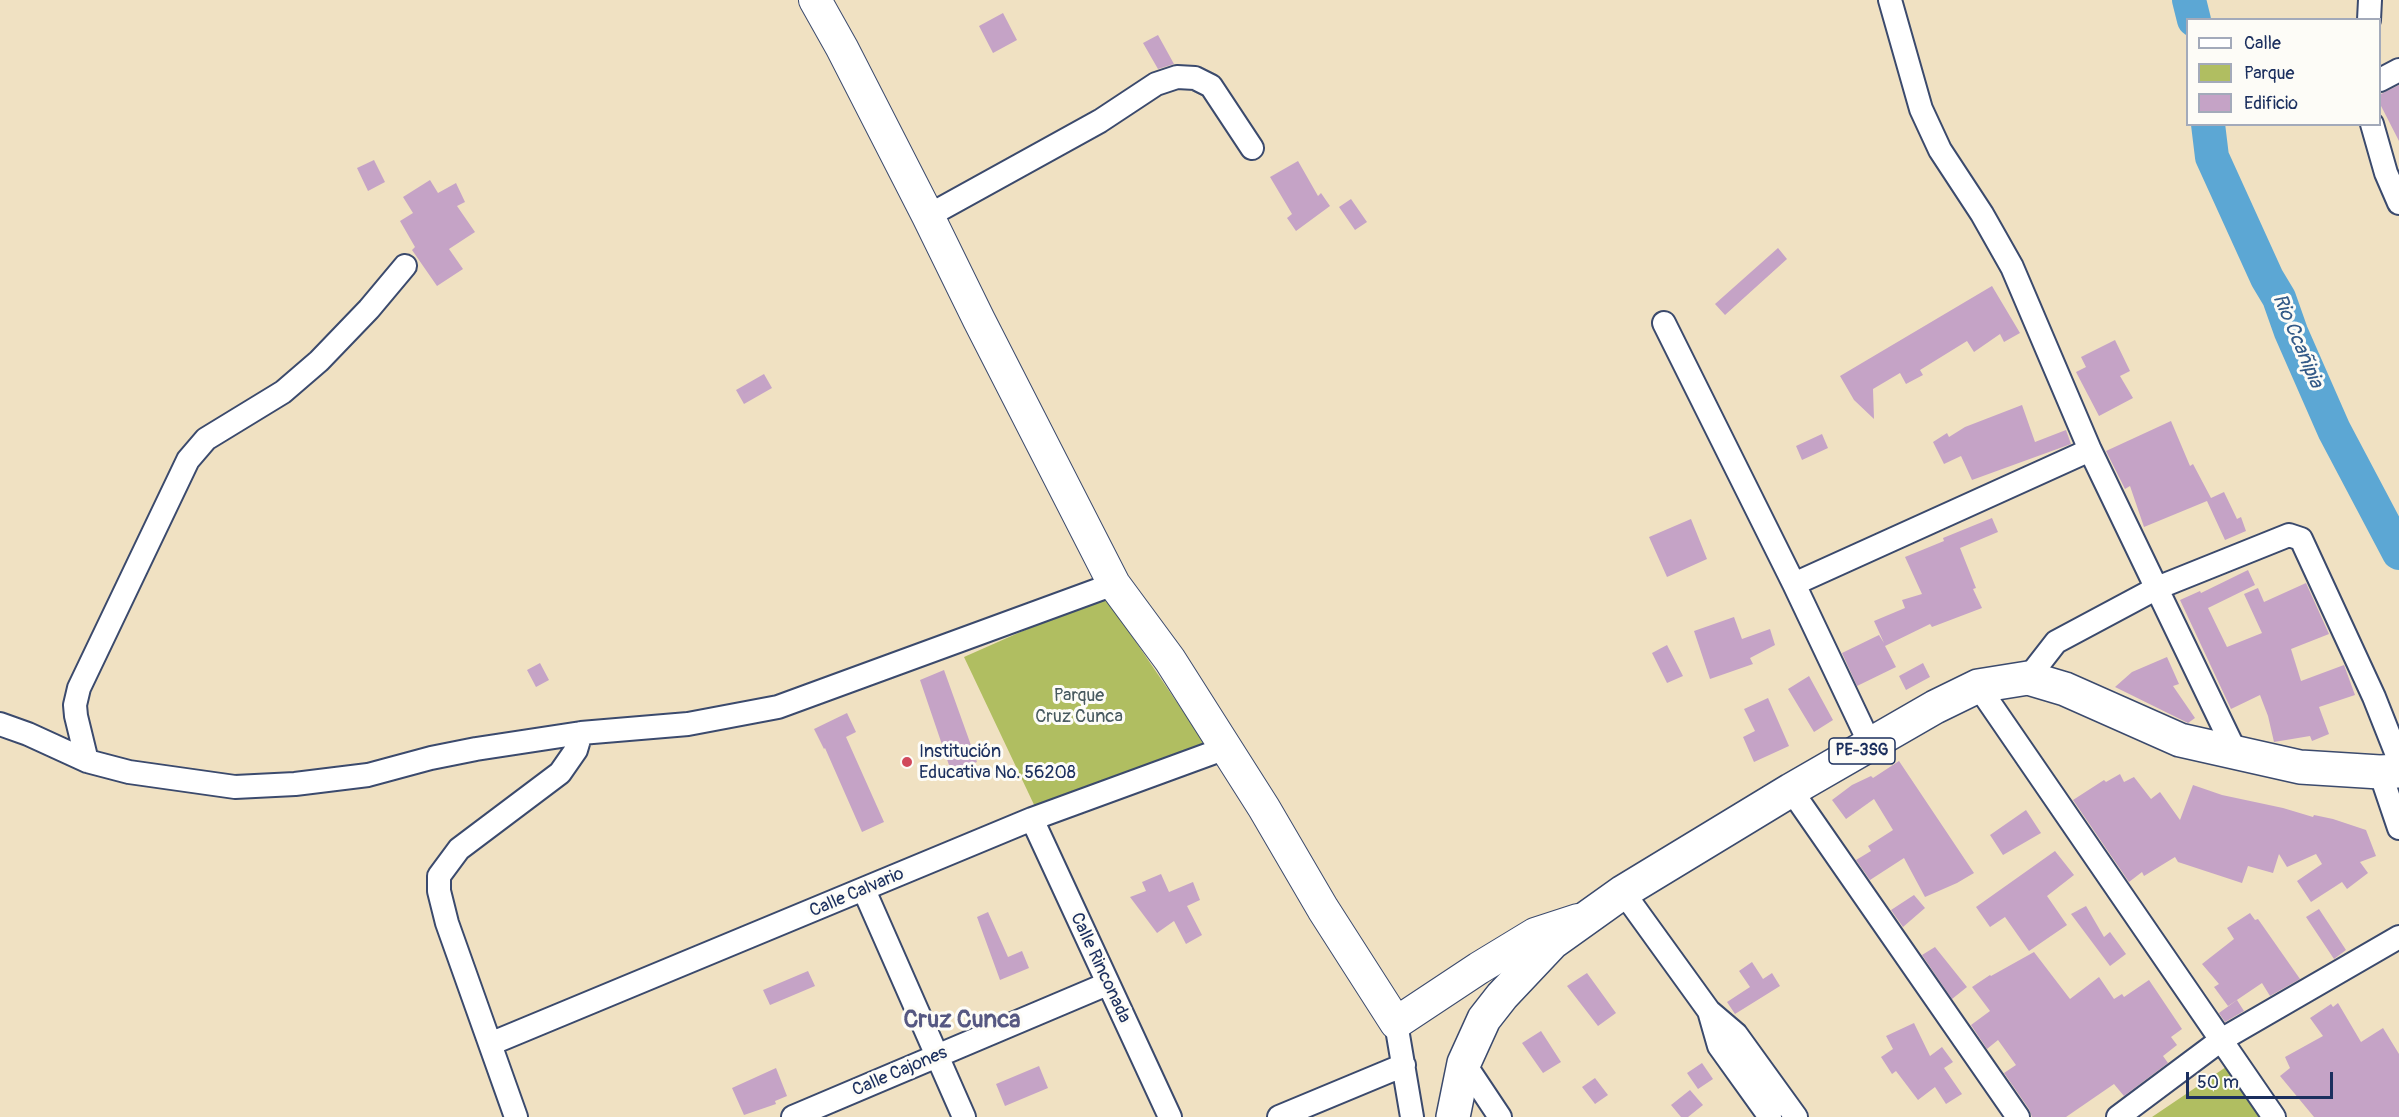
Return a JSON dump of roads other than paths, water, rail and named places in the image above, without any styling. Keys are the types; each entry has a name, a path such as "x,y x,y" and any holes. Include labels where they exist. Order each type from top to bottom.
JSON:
{"main road":[{"name":"PE-3SG","path":"1453,1117 1464,1063 1485,1019 1502,996 1553,942 1623,892 1791,790 1871,746 1935,707 1978,686 2028,678 2065,689 2180,740 2300,767 2393,768"}],"street":[{"path":"815,0 842,48 1114,584 1170,660 1396,1023 1412,1117"},
{"path":"1890,0 1921,110 1940,150 1982,214 2012,267 2090,450 2237,754"},
{"path":"2369,18 2370,0"},
{"path":"2381,79 2399,70"},
{"path":"928,216 1100,122 1156,84 1177,76 1195,78 1211,86 1252,148"},
{"path":"2373,126 2386,173 2399,203"},
{"path":"87,761 76,716 75,705 79,688 188,460 206,439 283,392 319,361 405,267"},
{"path":"1664,323 1794,584 1871,746"},
{"path":"1794,584 2090,450"},
{"path":"2028,678 2056,642 2157,588 2289,535 2301,539 2374,697 2393,768 2399,828"},
{"path":"0,724 87,761 129,772 235,787 295,784 368,775 453,754 581,733 688,724 778,708 1114,584"},
{"path":"1978,686 2274,1117"},
{"path":"516,1117 447,923 439,891 439,876 441,870 459,849 560,773 576,750 581,733"},
{"name":"Calle Calvario","path":"490,1044 1032,819 1226,748"},
{"path":"1791,790 2018,1117"},
{"name":"Calle Rinconada","path":"1032,819 1170,1117"},
{"path":"864,890 964,1117"},
{"path":"1623,892 1709,1011 1736,1034 1796,1117"},
{"path":"1396,1023 1535,934 1591,915"},
{"path":"2118,1117 2221,1040 2399,937"},
{"name":"Calle Cajones","path":"794,1117 1107,984"},
{"path":"1709,1011 1719,1046 1770,1117"},
{"path":"1464,1063 1500,1117"},
{"path":"1279,1117 1404,1065"}],"waterway":[{"name":"Rio Ccañipia","path":"2189,0 2194,18"},
{"name":"Rio Ccañipia","path":"2208,126 2212,157 2267,278 2279,298 2291,332 2334,430 2399,553"}],"place":[{"name":"Institución Educativa No. 56208","path":"907,762"}],"district":[{"name":"Cruz Cunca","path":"962,1021"}],"park label":[{"name":"Parque Cruz Cunca","path":"1079,706"}]}
